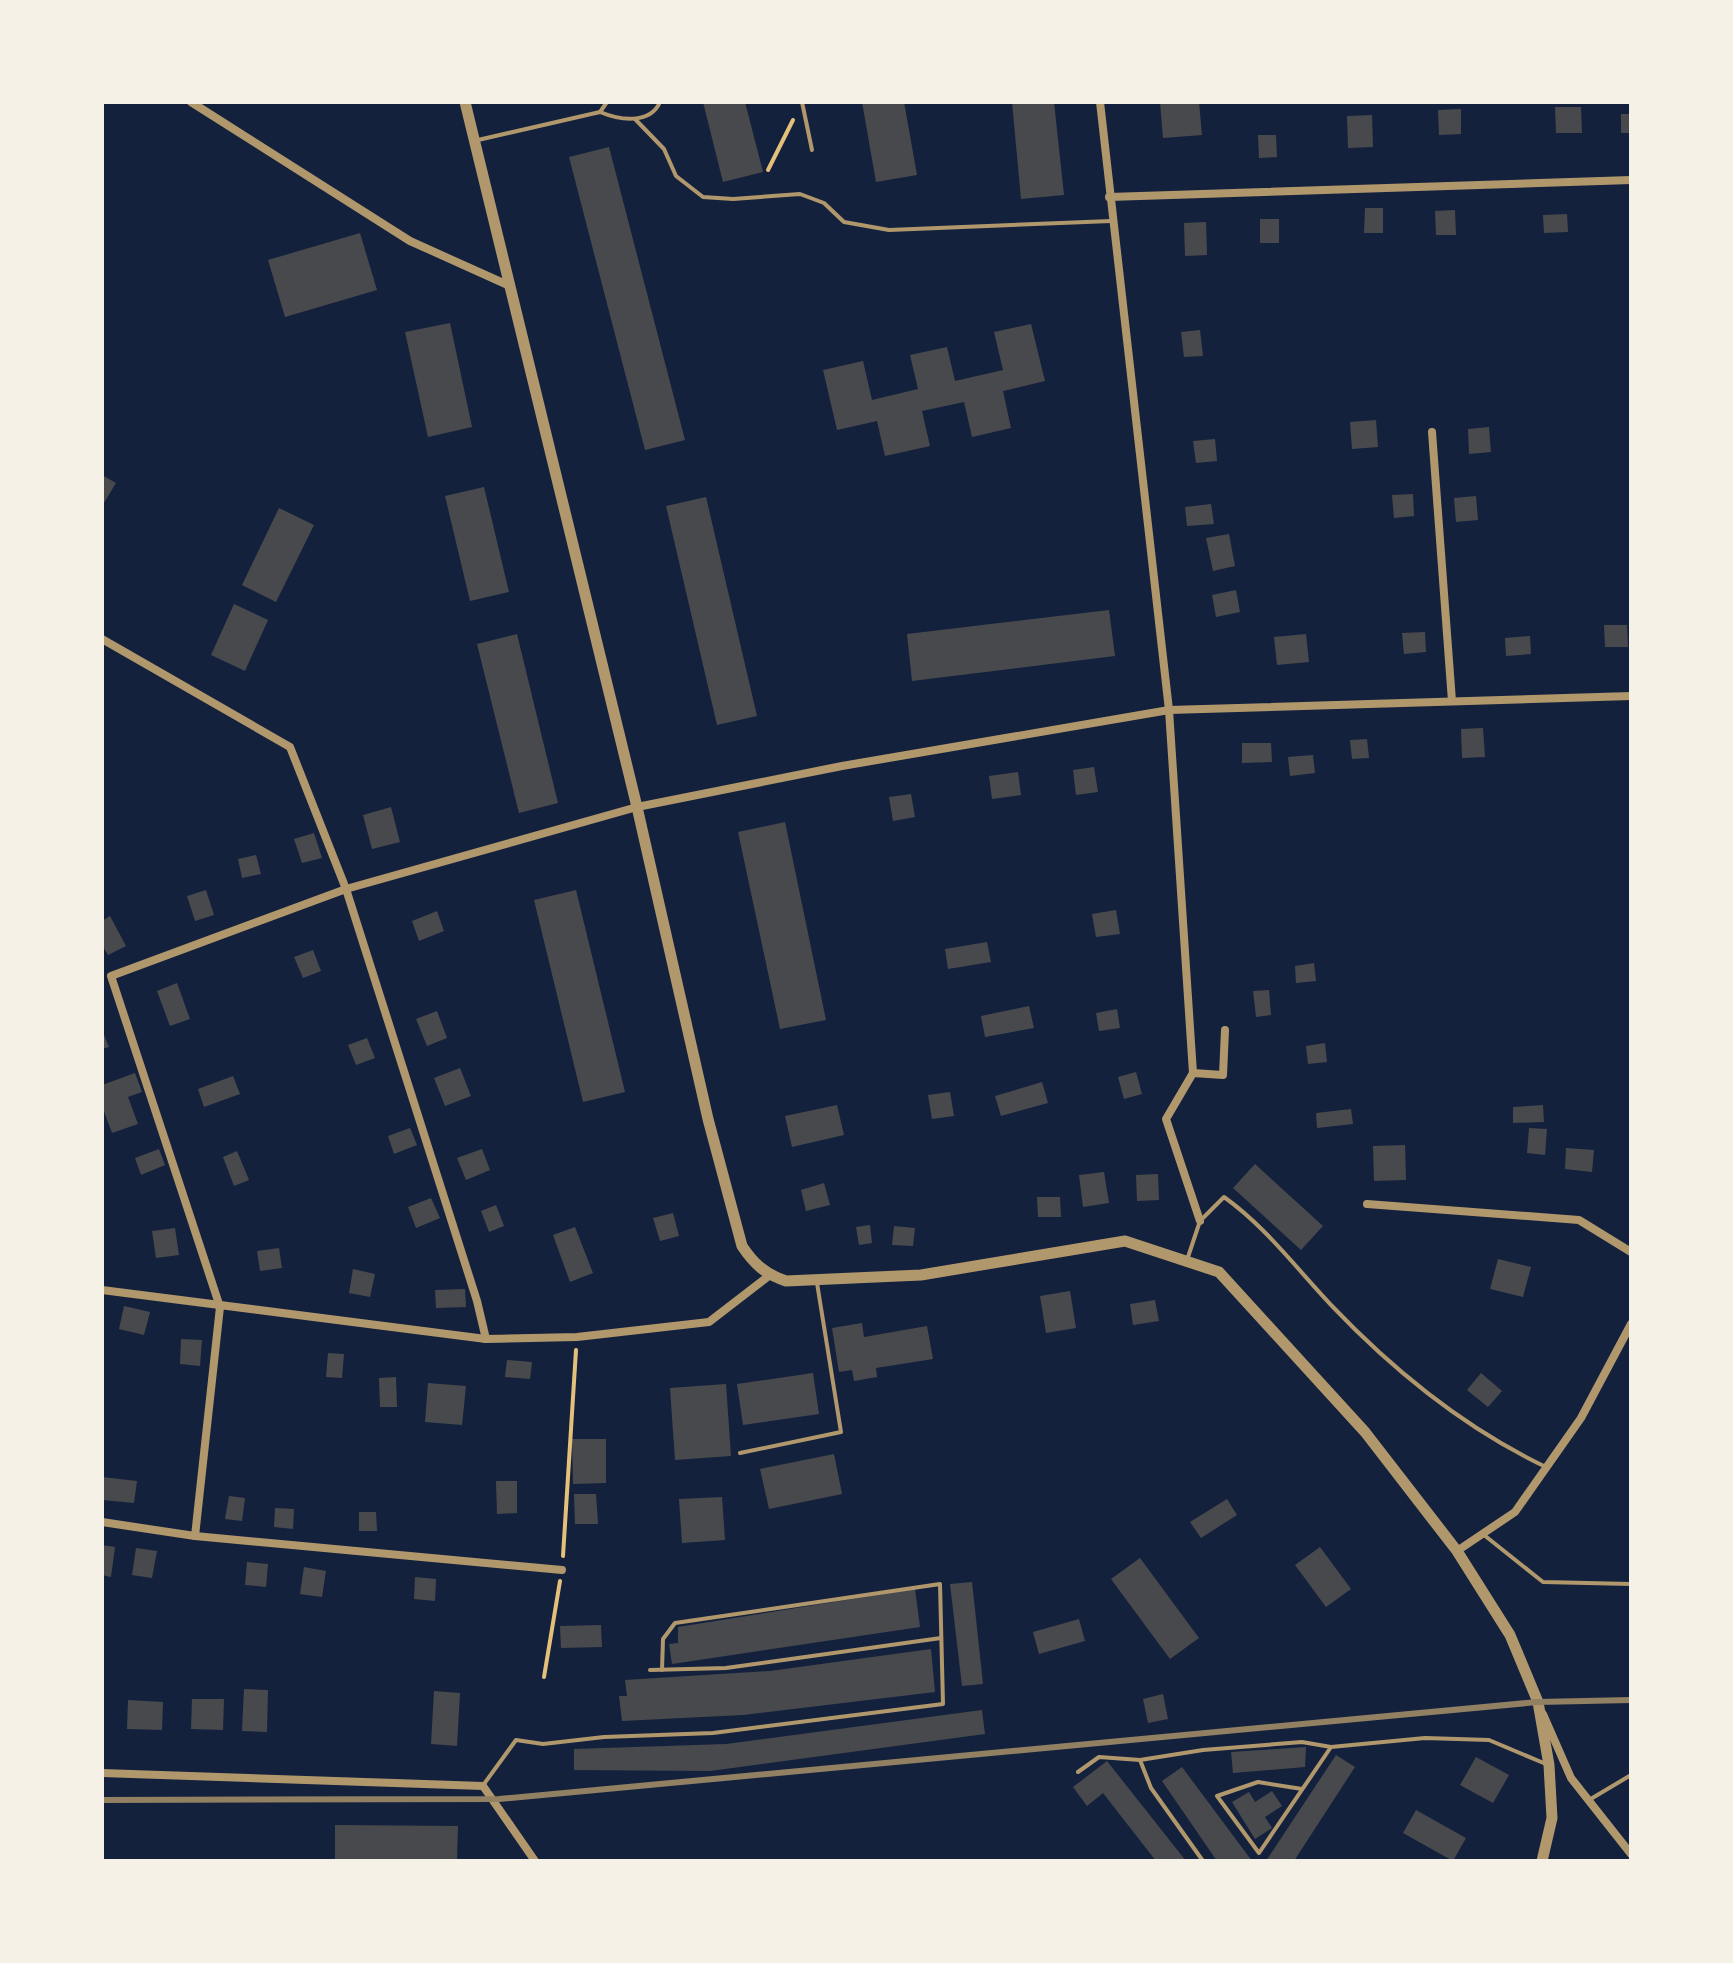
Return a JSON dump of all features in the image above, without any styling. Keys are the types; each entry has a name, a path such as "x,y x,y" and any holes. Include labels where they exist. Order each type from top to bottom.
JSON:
{"street":[{"path":"191,102 410,241 511,287"},
{"path":"465,102 637,807 731,1212 742,1246 754,1263 770,1275 786,1281 921,1275 1125,1241 1219,1272 1365,1432 1457,1551 1510,1635 1571,1778 1631,1854"},
{"path":"1100,102 1111,221 1169,710 1193,1073 1166,1119 1200,1221"},
{"path":"1109,197 1631,180"},
{"path":"1432,432 1452,701"},
{"path":"102,639 290,747 346,889 477,1301 486,1339"},
{"path":"195,1536 220,1307 107,976 346,889 637,807 842,766 1169,710 1631,696"},
{"path":"1193,1073 1223,1075 1225,1030"},
{"path":"1367,1204 1579,1220 1631,1252"},
{"path":"102,1290 486,1339 577,1337 709,1322 770,1275"},
{"path":"1457,1551 1515,1512 1581,1418 1631,1324"},
{"path":"102,1522 195,1536 562,1570"},
{"path":"1538,1702 1549,1765 1552,1818 1542,1861"},
{"path":"102,1773 483,1786 535,1861"}],"lane":[{"path":"600,112 607,102"},
{"path":"474,140 600,112 635,119 651,114 660,102"},
{"path":"802,102 812,150"},
{"path":"635,119 664,149 676,176 703,197 733,199 800,194 824,203 844,222 889,230 933,231 1111,221"},
{"path":"1186,1262 1200,1221 1224,1197 1253,1217 1386,1361 1492,1441 1548,1468"},
{"path":"740,1453 841,1432 817,1282"},
{"path":"1483,1534 1543,1582 1631,1584"},
{"path":"483,1786 516,1740 543,1744 604,1737 713,1733 943,1704 940,1584 675,1623 663,1639 662,1670"},
{"path":"650,1670 726,1668 941,1638"},
{"path":"1078,1772 1099,1757 1140,1760 1203,1750 1302,1742 1331,1747 1425,1738 1489,1740 1549,1765"},
{"path":"1302,1789 1258,1782 1217,1796 1259,1853 1331,1747"},
{"path":"1140,1760 1151,1788 1203,1861"},
{"path":"1589,1800 1631,1775"}],"path":[{"path":"768,170 791,130 794,116"},
{"path":"544,1677 562,1570 577,1337"}],"building":[{"path":"703,102 745,102 763,172 723,182"},
{"path":"862,102 904,102 917,175 876,182"},
{"path":"1012,102 1054,102 1064,195 1021,199"},
{"path":"1160,102 1199,102 1202,135 1163,138"},
{"path":"1555,107 1581,107 1582,133 1556,133"},
{"path":"1461,109 1461,134 1439,135 1438,110"},
{"path":"1621,114 1631,114 1631,133 1621,133"},
{"path":"1372,115 1373,147 1348,148 1347,116"},
{"path":"1258,135 1276,135 1277,157 1259,158"},
{"path":"609,147 685,440 645,450 569,157"},
{"path":"1365,208 1383,208 1383,233 1364,233"},
{"path":"1455,210 1456,235 1436,235 1435,211"},
{"path":"1567,214 1568,232 1544,233 1543,215"},
{"path":"1260,219 1279,219 1279,243 1260,243"},
{"path":"1206,222 1207,255 1185,256 1184,223"},
{"path":"360,233 377,290 285,317 268,260"},
{"path":"450,323 472,427 428,437 405,332"},
{"path":"1031,324 1045,381 1003,391 1011,428 972,437 964,402 922,411 930,446 885,456 877,421 837,430 823,370 863,361 872,400 918,389 910,355 947,347 955,381 1003,370 994,332"},
{"path":"1200,330 1203,356 1184,357 1181,332"},
{"path":"1376,420 1378,447 1352,449 1350,422"},
{"path":"1489,427 1491,452 1469,454 1468,429"},
{"path":"1215,439 1217,461 1196,463 1193,441"},
{"path":"102,475 116,483 102,506"},
{"path":"484,487 509,592 470,601 445,496"},
{"path":"1413,494 1414,516 1394,518 1392,495"},
{"path":"1476,496 1478,520 1456,522 1454,498"},
{"path":"706,497 757,716 717,725 666,506"},
{"path":"1211,504 1214,524 1187,526 1185,507"},
{"path":"279,508 314,525 276,602 242,585"},
{"path":"1229,534 1235,566 1213,571 1206,538"},
{"path":"1236,590 1240,612 1216,617 1212,595"},
{"path":"234,604 268,620 245,671 211,655"},
{"path":"1109,610 1115,656 912,681 907,634"},
{"path":"1604,625 1627,625 1628,647 1605,647"},
{"path":"1425,632 1426,652 1404,654 1402,633"},
{"path":"517,634 558,803 519,813 477,644"},
{"path":"1306,634 1309,662 1277,665 1274,637"},
{"path":"1530,636 1531,654 1506,656 1505,638"},
{"path":"1483,728 1485,757 1462,758 1461,729"},
{"path":"1367,739 1369,758 1352,759 1350,740"},
{"path":"1242,743 1271,743 1272,762 1242,763"},
{"path":"1313,755 1315,773 1290,776 1288,757"},
{"path":"1094,767 1098,792 1076,795 1073,770"},
{"path":"1018,772 1021,795 992,799 989,776"},
{"path":"911,794 915,817 893,821 889,797"},
{"path":"391,807 400,842 372,849 363,815"},
{"path":"785,822 826,1020 780,1029 738,832"},
{"path":"314,833 322,858 302,863 294,839"},
{"path":"256,855 261,874 242,878 238,859"},
{"path":"206,890 214,915 195,921 187,896"},
{"path":"576,890 625,1092 583,1102 534,900"},
{"path":"1116,910 1120,934 1096,937 1092,914"},
{"path":"437,911 444,931 419,941 412,921"},
{"path":"110,916 126,946 108,955 102,945 102,921"},
{"path":"987,942 991,962 948,969 945,949"},
{"path":"313,950 321,971 303,978 294,957"},
{"path":"1314,963 1316,981 1296,983 1295,966"},
{"path":"177,983 190,1019 170,1026 157,991"},
{"path":"1269,990 1271,1015 1256,1017 1253,991"},
{"path":"1029,1006 1034,1028 985,1037 981,1016"},
{"path":"1117,1009 1120,1028 1099,1031 1096,1013"},
{"path":"437,1011 447,1038 427,1046 416,1019"},
{"path":"102,1030 109,1047 102,1049"},
{"path":"367,1038 375,1058 356,1065 348,1045"},
{"path":"1325,1043 1327,1062 1308,1064 1306,1046"},
{"path":"460,1068 471,1096 445,1106 434,1078"},
{"path":"1136,1072 1142,1094 1124,1099 1118,1077"},
{"path":"135,1073 142,1092 128,1097 138,1124 112,1133 102,1106 102,1085"},
{"path":"233,1076 240,1094 204,1107 198,1089"},
{"path":"1042,1082 1048,1103 1001,1116 995,1096"},
{"path":"950,1092 954,1116 932,1119 928,1095"},
{"path":"837,1105 844,1135 792,1147 785,1116"},
{"path":"1543,1105 1544,1122 1513,1123 1513,1107"},
{"path":"1351,1109 1353,1124 1317,1128 1316,1113"},
{"path":"410,1128 417,1145 394,1154 388,1136"},
{"path":"1529,1128 1547,1129 1545,1155 1527,1153"},
{"path":"1405,1145 1406,1180 1374,1181 1373,1146"},
{"path":"1566,1148 1594,1150 1592,1172 1565,1169"},
{"path":"159,1149 165,1165 141,1175 135,1158"},
{"path":"482,1149 490,1170 466,1180 457,1158"},
{"path":"237,1151 249,1180 234,1186 223,1157"},
{"path":"1255,1164 1323,1226 1301,1250 1233,1188"},
{"path":"1104,1172 1109,1203 1083,1207 1079,1175"},
{"path":"1158,1174 1159,1200 1137,1201 1136,1175"},
{"path":"824,1183 830,1205 806,1211 801,1190"},
{"path":"1037,1197 1060,1197 1061,1217 1038,1217"},
{"path":"431,1198 440,1218 416,1228 408,1207"},
{"path":"496,1205 504,1226 489,1232 481,1211"},
{"path":"673,1213 679,1236 660,1241 653,1218"},
{"path":"870,1225 872,1243 859,1245 856,1227"},
{"path":"894,1226 915,1228 913,1246 892,1245"},
{"path":"575,1227 593,1273 570,1282 553,1235"},
{"path":"175,1228 179,1255 156,1258 152,1231"},
{"path":"279,1248 282,1268 260,1271 257,1251"},
{"path":"1498,1259 1531,1267 1523,1297 1490,1289"},
{"path":"353,1269 375,1274 370,1297 349,1293"},
{"path":"465,1289 466,1307 436,1308 435,1290"},
{"path":"1070,1291 1076,1328 1046,1333 1040,1296"},
{"path":"1155,1300 1159,1321 1133,1325 1130,1304"},
{"path":"124,1306 150,1312 144,1335 119,1329"},
{"path":"862,1323 864,1337 927,1326 933,1359 876,1368 877,1377 854,1381 852,1370 839,1372 832,1328"},
{"path":"181,1339 202,1340 200,1366 180,1364"},
{"path":"328,1353 344,1354 342,1378 326,1377"},
{"path":"507,1360 532,1362 530,1379 505,1377"},
{"path":"813,1373 819,1414 743,1425 737,1384"},
{"path":"1481,1373 1502,1391 1488,1407 1467,1390"},
{"path":"396,1377 397,1407 380,1407 379,1378"},
{"path":"428,1383 466,1386 462,1425 425,1422"},
{"path":"726,1384 731,1456 675,1460 670,1388"},
{"path":"572,1439 606,1439 606,1483 573,1484"},
{"path":"834,1454 842,1494 769,1509 760,1469"},
{"path":"102,1477 137,1481 134,1503 102,1500"},
{"path":"496,1481 517,1481 517,1513 497,1514"},
{"path":"574,1494 596,1494 598,1524 575,1524"},
{"path":"229,1496 245,1498 242,1521 225,1519"},
{"path":"722,1497 725,1540 682,1543 679,1499"},
{"path":"1227,1499 1237,1515 1201,1538 1190,1522"},
{"path":"275,1508 294,1509 293,1529 274,1527"},
{"path":"359,1512 376,1512 377,1531 359,1531"},
{"path":"102,1545 115,1547 111,1577 102,1575"},
{"path":"1320,1547 1351,1589 1326,1607 1295,1565"},
{"path":"136,1548 157,1551 152,1578 132,1575"},
{"path":"1140,1558 1199,1638 1170,1659 1111,1579"},
{"path":"247,1562 268,1564 266,1587 245,1585"},
{"path":"304,1567 326,1571 322,1597 300,1594"},
{"path":"415,1577 436,1579 435,1601 414,1599"},
{"path":"972,1582 983,1684 962,1686 950,1584"},
{"path":"915,1589 920,1627 672,1664 669,1644 678,1643 678,1627"},
{"path":"1079,1619 1085,1641 1039,1654 1033,1632"},
{"path":"601,1625 602,1647 561,1648 560,1626"},
{"path":"931,1649 935,1692 743,1715 622,1721 619,1696 627,1696 625,1680 770,1671"},
{"path":"244,1689 268,1690 267,1732 242,1731"},
{"path":"434,1691 460,1693 457,1746 431,1744"},
{"path":"1163,1694 1168,1719 1148,1723 1143,1699"},
{"path":"192,1699 224,1699 223,1730 191,1729"},
{"path":"128,1700 163,1702 162,1730 127,1729"},
{"path":"982,1710 985,1734 710,1771 574,1770 574,1749 726,1744"},
{"path":"1306,1747 1305,1767 1233,1773 1231,1752"},
{"path":"1336,1755 1355,1767 1294,1861 1266,1861"},
{"path":"1476,1757 1509,1775 1493,1803 1460,1785"},
{"path":"1107,1761 1186,1861 1156,1861 1103,1793 1087,1806 1073,1787"},
{"path":"1182,1767 1252,1861 1217,1861 1162,1781"},
{"path":"1272,1791 1282,1806 1265,1817 1272,1828 1255,1839 1232,1802 1249,1792 1255,1802"},
{"path":"1416,1810 1466,1838 1453,1861 1403,1833"},
{"path":"335,1825 458,1826 457,1861 335,1861"}],"railway":[{"path":"102,1800 499,1799 1538,1702 1631,1700"}]}
